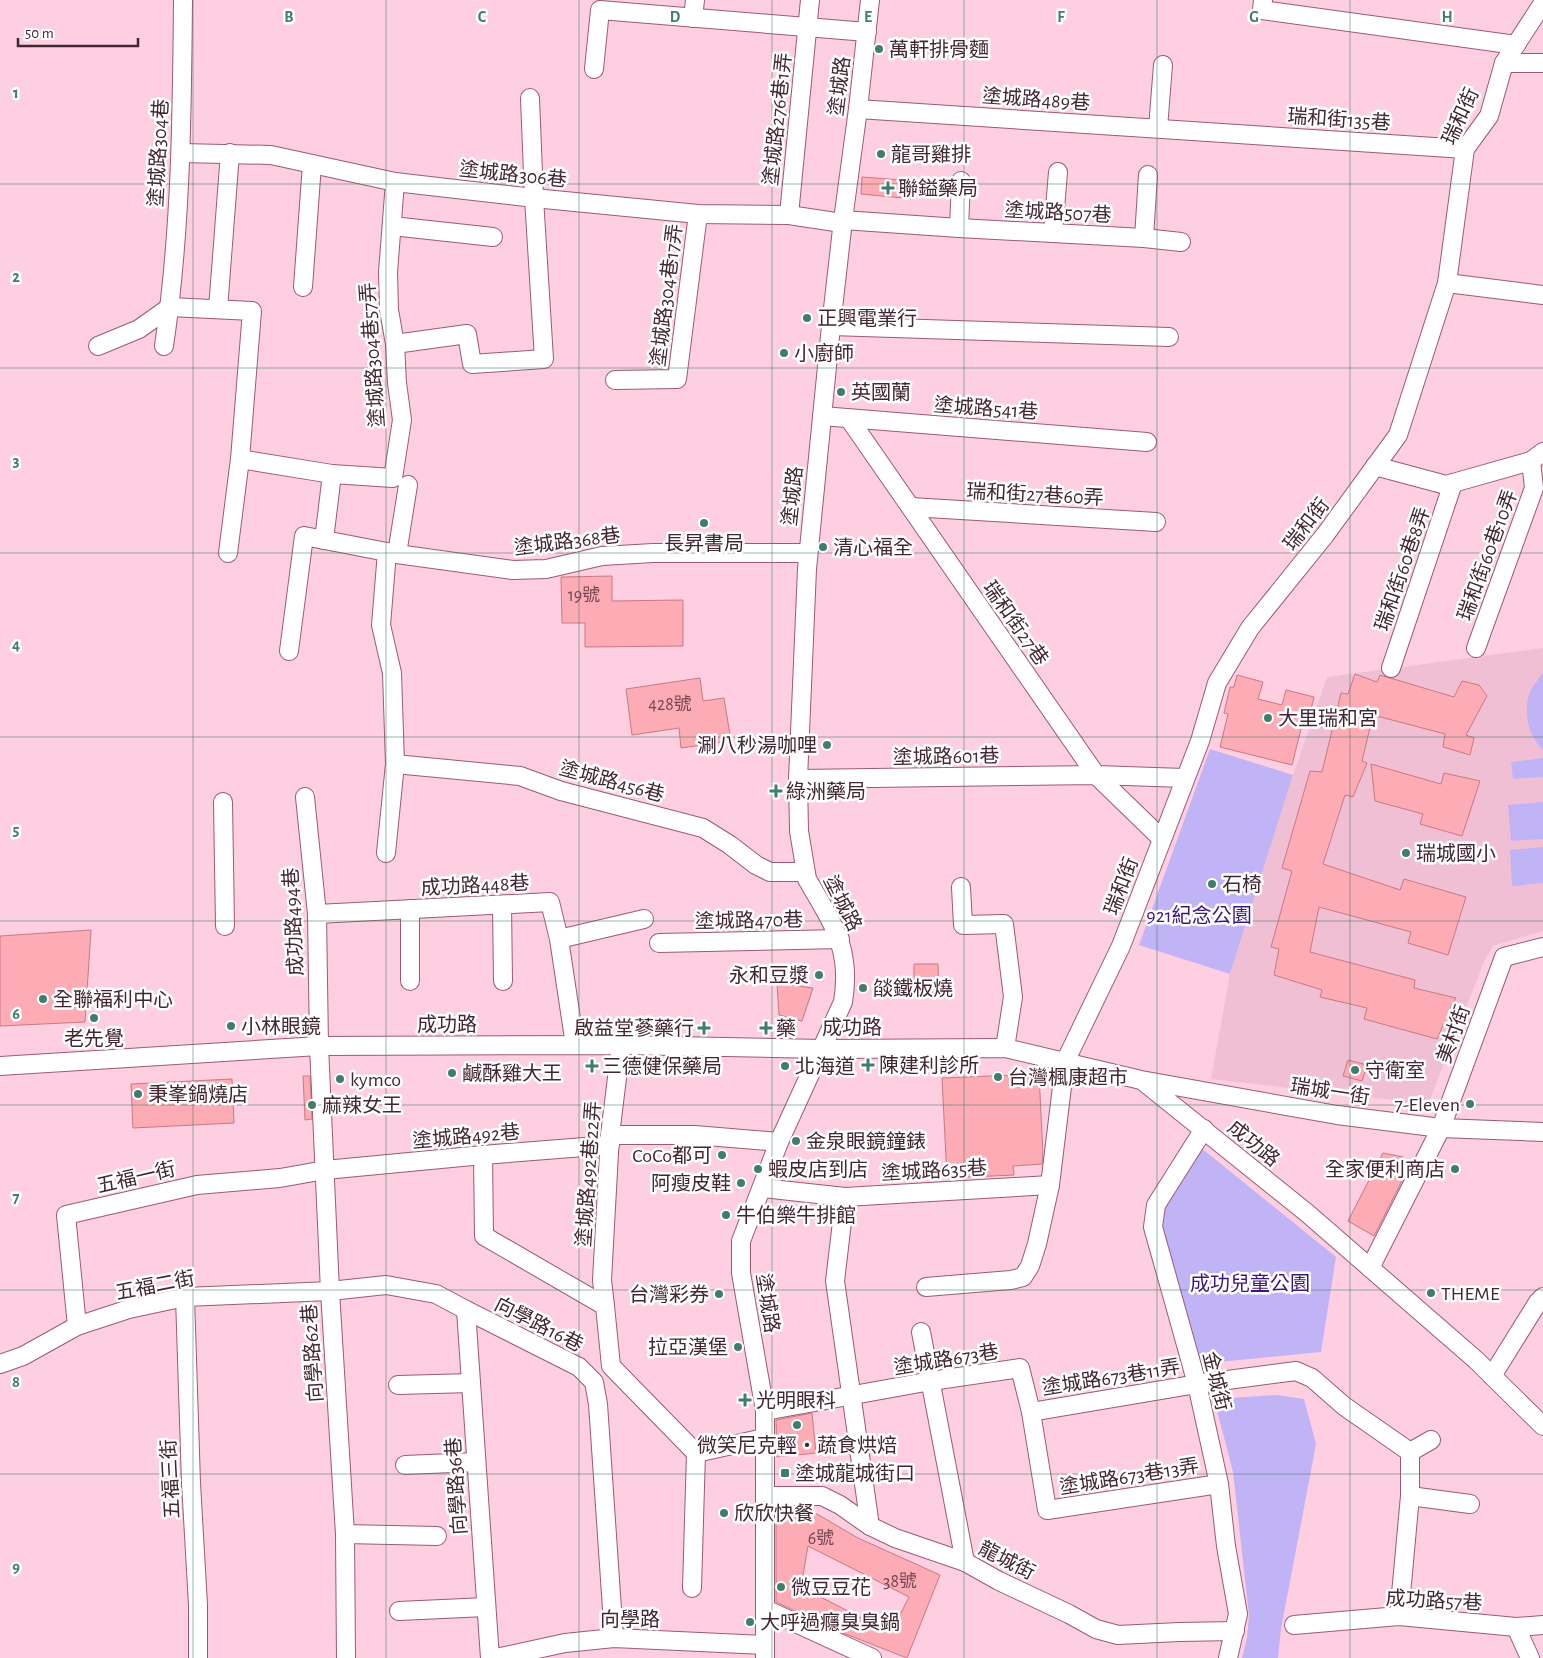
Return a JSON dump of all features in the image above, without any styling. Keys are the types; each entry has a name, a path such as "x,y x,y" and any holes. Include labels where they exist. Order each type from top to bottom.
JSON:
{"street":[{"name":"塗城路304巷","path":"164,346 170,307 181,153 183,0"},
{"path":"693,18 695,0"},
{"name":"塗城路276巷1弄","path":"789,215 810,0"},
{"name":"塗城路","path":"765,1652 765,1411 741,1273 741,1241 779,1142 843,1002 845,990 844,958 840,939 805,872 799,831 798,779 808,553 830,326 870,0"},
{"path":"1263,0 1262,10 1516,45"},
{"name":"瑞和街","path":"926,1287 1011,1280 1023,1277 1030,1266 1037,1244 1050,1185 1065,1062 1121,946 1200,740 1218,683 1250,628 1325,535 1398,435 1447,283 1464,149 1489,116 1504,63 1543,3"},
{"path":"594,69 600,10 867,32"},
{"path":"1504,63 1543,63"},
{"path":"1158,128 1163,65"},
{"path":"395,344 467,334 472,364 544,360 530,98"},
{"name":"塗城路489巷","path":"858,109 1210,132"},
{"name":"瑞和街135巷","path":"1210,132 1464,149"},
{"name":"塗城路306巷","path":"181,153 271,155 395,182 534,198 698,214 789,215 842,222"},
{"path":"218,309 230,153"},
{"path":"302,287 312,164"},
{"path":"1053,233 1058,172"},
{"path":"1144,238 1148,175"},
{"path":"959,228 961,181"},
{"name":"塗城路304巷57弄","path":"240,458 332,474 393,478 402,420 397,383 395,344 389,310 388,272 395,182"},
{"name":"塗城路304巷17弄","path":"615,380 677,379 698,214"},
{"name":"塗城路507巷","path":"842,222 1144,238 1181,242"},
{"path":"392,226 493,237"},
{"path":"1447,283 1543,295"},
{"path":"98,346 139,329 170,307 252,311 240,458 228,553"},
{"path":"830,326 1169,337"},
{"name":"塗城路541巷","path":"822,416 850,420 1147,442"},
{"name":"瑞和街27巷","path":"850,420 1096,775 1162,839"},
{"path":"1375,466 1446,484 1537,457"},
{"name":"瑞和街60巷10弄","path":"1476,648 1534,488 1537,457"},
{"path":"324,540 332,474"},
{"name":"瑞和街60巷8弄","path":"1390,668 1453,483"},
{"path":"386,853 395,764 392,673 381,625 392,553 408,485"},
{"name":"瑞和街27巷60弄","path":"911,507 1156,522"},
{"name":"塗城路368巷","path":"289,651 304,536 392,553 512,570 546,569 602,556 653,553 808,553"},
{"name":"塗城路456巷","path":"395,764 520,776 561,791 703,828 730,845 756,865 770,872 805,872"},
{"name":"塗城路601巷","path":"798,779 1096,775 1184,778"},
{"name":"成功路494巷","path":"305,797 317,914 319,1046"},
{"path":"223,802 225,926"},
{"path":"961,887 962,925 1004,924 1013,997 1005,1048"},
{"name":"成功路448巷","path":"317,914 550,902 559,939 575,1045"},
{"path":"502,905 504,982"},
{"path":"410,909 410,981"},
{"path":"559,939 644,919"},
{"name":"塗城路470巷","path":"659,943 840,939"},
{"name":"美村街","path":"1370,1268 1441,1128 1504,957 1543,947"},
{"name":"成功路","path":"0,1066 319,1046 621,1045 821,1049 1005,1048 1141,1080 1307,1213 1476,1360 1543,1426"},
{"name":"塗城路492巷22弄","path":"621,1045 610,1140 602,1280 611,1366 696,1452"},
{"name":"向學路62巷","path":"319,1046 330,1292 345,1534 346,1658"},
{"name":"瑞城一街","path":"1141,1080 1337,1115 1441,1128 1543,1132"},
{"name":"金城街","path":"1204,1129 1156,1205 1154,1227 1197,1384 1218,1484 1226,1546 1238,1614 1228,1658"},
{"name":"塗城路492巷","path":"326,1170 610,1140 695,1135 779,1142"},
{"path":"482,1155 484,1236 605,1306"},
{"name":"五福一街","path":"77,1326 66,1215 198,1185 280,1178 326,1170"},
{"name":"塗城路635巷","path":"762,1188 845,1197 1050,1185"},
{"path":"845,1197 835,1280 870,1526"},
{"name":"向學路16巷","path":"330,1292 386,1285 436,1294 580,1367 594,1382 598,1404 614,1638"},
{"name":"五福二街","path":"0,1364 23,1356 77,1326 129,1309 185,1297 330,1292"},
{"name":"五福三街","path":"185,1297 191,1483 198,1605 198,1658"},
{"path":"1492,1376 1543,1297"},
{"name":"向學路36巷","path":"466,1310 490,1658"},
{"path":"921,1332 965,1562"},
{"name":"塗城路673巷","path":"765,1411 931,1381 1020,1368 1031,1412 1047,1510"},
{"name":"塗城路673巷11弄","path":"1031,1412 1197,1384 1296,1371 1312,1378 1344,1406 1410,1452"},
{"path":"398,1385 470,1383"},
{"path":"692,1588 696,1452 764,1438"},
{"path":"1399,1616 1410,1496 1410,1452 1430,1440"},
{"path":"405,1465 476,1462"},
{"name":"塗城路673巷13弄","path":"1047,1510 1218,1484"},
{"name":"龍城街","path":"766,1496 822,1496 840,1505 870,1526 895,1538 965,1562 1096,1629 1118,1635 1235,1631"},
{"path":"1410,1496 1470,1504"},
{"path":"345,1534 437,1536"},
{"path":"399,1611 486,1607"},
{"path":"765,1610 872,1658"},
{"name":"成功路57巷","path":"1294,1625 1399,1616 1516,1627 1543,1625"},
{"path":"1516,1627 1530,1658"},
{"name":"向學路","path":"496,1658 565,1643 614,1638 765,1652"}],"shaded area":[{"name":"瑞城國小","path":"1543,648 1543,931 1493,946 1484,962 1428,1104 1211,1079 1230,974 1293,775 1327,677"}],"green space":[{"path":"1543,672 1543,750 1531,732 1527,717 1527,702 1533,686"},
{"name":"921紀念公園","path":"1210,749 1293,775 1230,974 1139,945"},
{"path":"1543,758 1543,777 1513,779 1511,762"},
{"path":"1543,802 1543,839 1511,841 1508,805"},
{"path":"1543,847 1543,883 1512,886 1510,850"},
{"name":"成功兒童公園","path":"1200,1147 1336,1257 1321,1352 1209,1363 1205,1361 1202,1364 1189,1353 1155,1213"},
{"path":"1277,1395 1304,1399 1316,1444 1281,1629 1278,1658 1242,1658 1247,1638 1249,1615 1233,1472 1214,1399"}],"building":[{"name":"聯鎰藥局","path":"862,177 915,181 914,199 861,194"},
{"path":"612,576 612,601 683,600 683,646 585,647 585,623 562,623 561,577"},
{"path":"1355,674 1377,682 1380,675 1454,697 1462,681 1479,685 1487,696 1466,735 1474,738 1470,755 1443,747 1445,734 1373,715 1362,761 1367,763 1353,797 1345,795 1323,864 1400,890 1404,879 1466,897 1448,955 1408,943 1411,932 1319,907 1310,952 1415,980 1414,988 1456,998 1450,1008 1460,1014 1456,1025 1444,1023 1437,1039 1364,1019 1367,1008 1320,997 1322,990 1274,975 1279,949 1271,947 1292,871 1282,868 1310,771 1322,772 1341,693 1348,694"},
{"name":"大里瑞和宮","path":"1237,675 1263,682 1258,699 1282,705 1286,690 1314,697 1308,722 1303,721 1292,765 1220,747 1228,714 1224,713 1230,687 1234,687"},
{"path":"700,678 703,701 724,698 731,741 681,748 679,728 632,735 626,689"},
{"path":"1371,764 1441,784 1444,773 1480,781 1462,836 1420,824 1423,814 1375,801"},
{"name":"全聯福利中心","path":"91,930 85,1022 0,1026 0,936"},
{"path":"914,964 938,964 939,993 914,993"},
{"path":"777,983 813,988 802,1021 779,1015"},
{"name":"守衛室","path":"1348,1060 1367,1065 1362,1081 1343,1076"},
{"path":"1039,1074 1042,1164 1013,1166 1014,1175 947,1178 942,1078"},
{"path":"303,1076 310,1076 312,1119 305,1120"},
{"path":"232,1079 234,1123 133,1128 131,1084"},
{"path":"1383,1153 1403,1157 1410,1165 1374,1236 1348,1221"},
{"path":"812,1413 816,1453 777,1457 776,1420"},
{"path":"788,1507 805,1507 858,1538 940,1575 907,1658 843,1633 776,1602 776,1510","holes":["808,1546 909,1597 891,1633 801,1587"]}],"place":[{"name":"萬軒排骨麵","path":"879,49"},
{"name":"龍哥雞排","path":"881,154"},
{"name":"聯鎰藥局","path":"888,188"},
{"name":"正興電業行","path":"807,318"},
{"name":"小廚師","path":"784,353"},
{"name":"英國蘭","path":"841,392"},
{"name":"長昇書局","path":"704,523"},
{"name":"清心福全","path":"823,547"},
{"name":"大里瑞和宮","path":"1268,718"},
{"name":"涮八秒湯咖哩","path":"827,745"},
{"name":"綠洲藥局","path":"776,791"},
{"name":"瑞城國小","path":"1406,853"},
{"name":"石椅","path":"1212,884"},
{"name":"永和豆漿","path":"819,975"},
{"name":"燄鐵板燒","path":"863,988"},
{"name":"全聯福利中心","path":"43,999"},
{"name":"老先覺","path":"94,1018"},
{"name":"小林眼鏡","path":"231,1026"},
{"name":"啟益堂蔘藥行","path":"704,1028"},
{"name":"藥","path":"766,1028"},
{"name":"陳建利診所","path":"868,1065"},
{"name":"三德健保藥局","path":"592,1066"},
{"name":"北海道","path":"785,1066"},
{"name":"守衛室","path":"1355,1070"},
{"name":"鹹酥雞大王","path":"452,1073"},
{"name":"台灣楓康超市","path":"998,1077"},
{"name":"kymco","path":"340,1079"},
{"name":"秉峯鍋燒店","path":"138,1094"},
{"name":"7-Eleven","path":"1470,1104"},
{"name":"麻辣女王","path":"312,1105"},
{"name":"金泉眼鏡鐘錶","path":"796,1141"},
{"name":"CoCo都可","path":"722,1155"},
{"name":"蝦皮店到店","path":"758,1169"},
{"name":"全家便利商店","path":"1455,1169"},
{"name":"阿瘦皮鞋","path":"741,1183"},
{"name":"牛伯樂牛排館","path":"726,1215"},
{"name":"THEME","path":"1431,1293"},
{"name":"台灣彩券","path":"719,1294"},
{"name":"拉亞漢堡","path":"738,1347"},
{"name":"光明眼科","path":"745,1400"},
{"name":"微笑尼克輕‧蔬食烘焙","path":"797,1425"},
{"name":"塗城龍城街口","path":"785,1473"},
{"name":"欣欣快餐","path":"724,1513"},
{"name":"微豆豆花","path":"781,1587"},
{"name":"大呼過癮臭臭鍋","path":"750,1622"}]}
